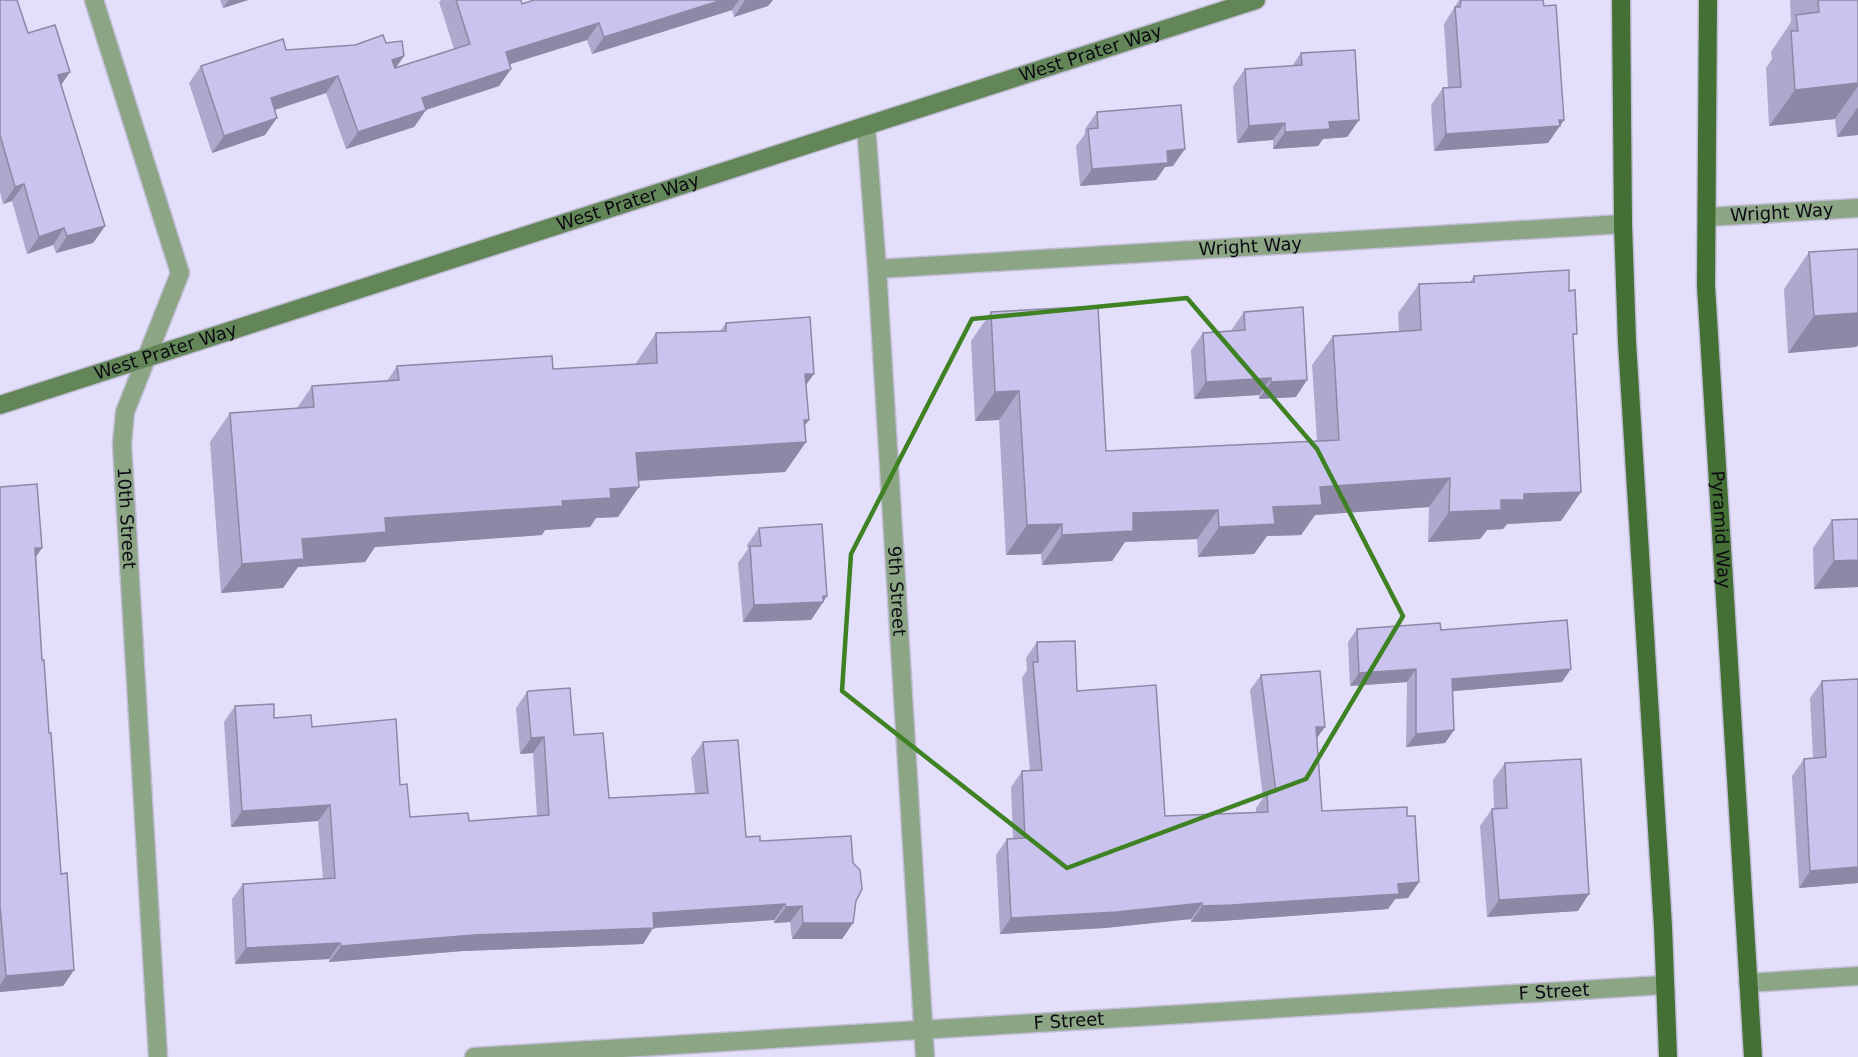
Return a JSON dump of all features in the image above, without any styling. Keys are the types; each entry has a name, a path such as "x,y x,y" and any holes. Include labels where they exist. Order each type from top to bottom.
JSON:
{"main road":[{"name":"West Prater Way","path":"0,405 1256,0"},
{"path":"1621,0 1623,224 1631,414 1663,927 1668,1057"},
{"name":"Pyramid Way","path":"1708,0 1706,286 1753,1057"}],"street":[{"name":"10th Street","path":"94,0 180,273 125,412 122,444 158,1057"},
{"name":"9th Street","path":"866,126 877,268 925,1057"},
{"name":"Wright Way","path":"1707,217 1858,208"},
{"name":"Wright Way","path":"877,268 1623,224"},
{"path":"1748,982 1858,976"},
{"name":"F Street","path":"474,1057 1664,985"}],"highlighted area":[{"path":"1187,298 1317,449 1403,616 1306,779 1067,868 842,691 851,554 972,319"}],"building":[{"path":"0,0 17,0 28,33 55,25 70,72 58,75 105,226 67,236 64,228 39,237 24,184 15,187 0,135"},
{"path":"456,0 521,0 522,4 534,0 722,0 604,37 599,23 506,52 511,69 422,98 426,110 358,132 338,76 271,98 277,118 224,136 201,66 283,39 286,50 355,45 383,35 386,43 402,41 404,56 392,60 395,68 470,44"},
{"path":"1461,0 1543,0 1544,6 1556,5 1564,120 1559,120 1560,126 1446,134 1443,88 1461,87 1455,7 1460,7"},
{"path":"1818,0 1858,0 1858,83 1795,90 1791,31 1798,31 1796,15 1819,12"},
{"path":"1355,50 1359,120 1329,122 1330,129 1285,132 1285,123 1249,126 1245,69 1302,65 1301,53"},
{"path":"1181,105 1185,149 1167,151 1168,163 1092,169 1088,129 1098,128 1097,112"},
{"path":"1858,249 1858,313 1814,316 1809,252"},
{"path":"1569,270 1569,291 1575,290 1577,334 1573,334 1581,492 1524,494 1524,500 1501,500 1501,510 1449,512 1450,478 1320,487 1322,505 1273,507 1275,524 1219,527 1218,510 1133,513 1133,531 1062,535 1062,524 1027,525 1019,391 995,392 991,312 1098,306 1106,451 1339,440 1333,336 1421,330 1419,284 1474,282 1474,276"},
{"path":"1303,307 1307,380 1271,382 1271,378 1206,382 1203,333 1245,330 1244,312"},
{"path":"810,317 814,374 805,374 809,420 804,420 806,442 636,453 639,487 610,489 611,498 562,501 563,506 385,518 386,532 302,539 304,559 242,564 230,413 314,407 312,386 399,380 397,366 552,356 553,369 657,363 656,333 726,331 726,323"},
{"path":"37,484 42,548 35,548 42,660 44,660 49,733 51,733 61,874 67,873 74,970 6,976 0,905 0,487"},
{"path":"1858,519 1858,560 1834,561 1832,520"},
{"path":"822,524 827,596 823,596 823,602 754,605 750,546 761,546 759,528"},
{"path":"1567,620 1571,669 1452,679 1454,730 1416,734 1416,669 1359,673 1357,629 1440,623 1441,630"},
{"path":"1075,641 1077,691 1156,685 1165,816 1268,812 1267,793 1276,792 1261,675 1320,671 1325,727 1316,727 1322,811 1407,807 1407,816 1415,816 1419,882 1398,884 1399,894 1232,905 1202,906 1202,903 1116,912 1011,918 1007,839 1025,838 1022,771 1042,770 1033,662 1038,662 1037,642"},
{"path":"1858,679 1858,867 1810,871 1804,759 1826,757 1822,681"},
{"path":"570,688 574,735 603,733 609,798 708,793 703,742 738,740 746,837 760,836 760,841 851,836 853,863 860,870 862,889 856,901 853,923 803,923 802,906 786,907 785,904 653,913 654,928 474,935 341,946 340,943 246,948 243,884 335,878 330,805 242,811 235,706 274,704 274,718 311,715 312,727 396,719 400,785 407,784 410,817 468,813 469,821 549,815 544,737 531,738 527,692"},
{"path":"1581,759 1589,894 1499,900 1492,809 1507,808 1505,763"}]}
